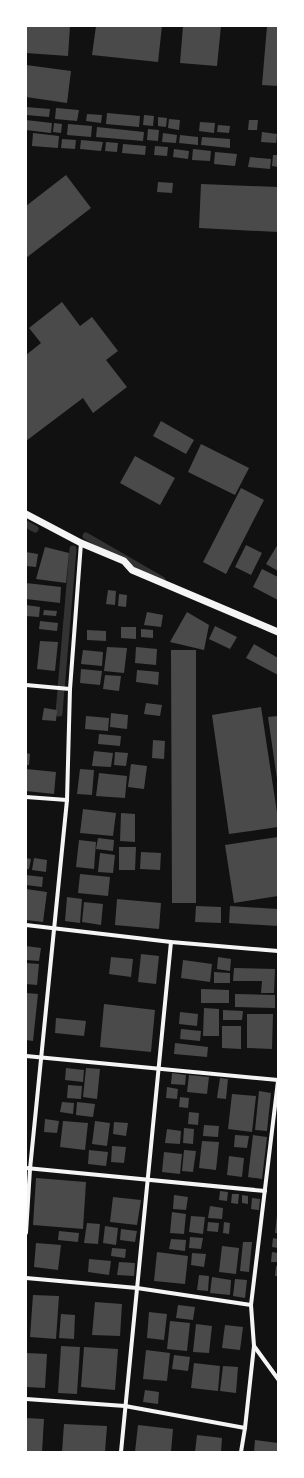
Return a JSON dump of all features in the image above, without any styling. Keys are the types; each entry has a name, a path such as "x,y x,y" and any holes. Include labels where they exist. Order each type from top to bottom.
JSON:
{"street":[{"path":"26,514 81,543 124,561 132,570 278,632"},
{"path":"26,1233 28,1169 42,1058 67,800 70,689 81,543"},
{"path":"26,685 70,689"},
{"path":"26,797 67,800"},
{"path":"26,925 171,942 278,951"},
{"path":"120,1452 171,942"},
{"path":"26,1056 278,1080 251,1305 254,1346 241,1452"},
{"path":"28,1169 265,1191"},
{"path":"26,1278 137,1288 251,1305"},
{"path":"254,1346 278,1379"},
{"path":"26,1399 125,1406 245,1428"}],"building":[{"path":"26,26 70,26 68,56 26,53"},
{"path":"96,26 162,26 158,62 92,55"},
{"path":"183,26 221,26 217,66 180,63"},
{"path":"267,26 278,27 278,86 262,85"},
{"path":"26,65 71,71 67,103 26,97"},
{"path":"26,107 50,109 49,117 26,115"},
{"path":"56,108 79,110 77,121 55,119"},
{"path":"107,113 140,116 139,127 106,124"},
{"path":"87,114 102,115 101,123 86,121"},
{"path":"144,115 154,116 153,126 143,125"},
{"path":"158,117 167,118 166,127 158,126"},
{"path":"169,119 180,120 179,130 168,128"},
{"path":"26,120 52,123 51,133 26,130"},
{"path":"249,120 258,120 257,130 248,130"},
{"path":"200,122 215,123 214,133 199,131"},
{"path":"54,123 62,124 61,133 53,132"},
{"path":"68,124 92,126 91,137 67,135"},
{"path":"218,125 230,126 229,133 217,132"},
{"path":"97,127 144,132 143,141 96,137"},
{"path":"148,129 159,130 158,141 147,140"},
{"path":"262,132 277,134 276,143 261,142"},
{"path":"33,133 59,136 58,148 32,146"},
{"path":"163,133 177,135 176,143 162,142"},
{"path":"180,135 198,137 198,145 179,143"},
{"path":"202,137 230,139 230,148 201,145"},
{"path":"62,139 76,140 75,149 61,148"},
{"path":"81,140 103,142 101,151 80,149"},
{"path":"106,142 118,143 117,152 105,151"},
{"path":"123,144 146,146 145,155 122,153"},
{"path":"155,146 168,147 167,156 154,155"},
{"path":"174,149 189,151 188,159 173,157"},
{"path":"193,149 211,151 210,161 192,160"},
{"path":"215,152 237,154 235,166 214,164"},
{"path":"273,155 278,155 278,167 272,166"},
{"path":"250,157 271,159 270,169 248,167"},
{"path":"66,175 91,208 26,258 26,206"},
{"path":"158,182 173,183 172,193 157,192"},
{"path":"201,184 278,187 278,232 199,228"},
{"path":"62,302 80,326 92,317 118,351 106,360 127,387 93,413 83,398 26,441 26,355 41,343 29,328"},
{"path":"161,421 194,440 186,454 153,436"},
{"path":"201,444 249,468 235,495 188,472"},
{"path":"135,456 175,478 160,505 120,483"},
{"path":"241,488 264,500 226,574 203,562"},
{"path":"278,544 278,571 266,564"},
{"path":"246,545 262,553 251,575 235,567"},
{"path":"45,547 69,553 66,583 36,579"},
{"path":"26,552 38,554 36,567 26,566"},
{"path":"262,569 278,577 278,600 253,587"},
{"path":"26,583 61,587 60,603 26,599"},
{"path":"108,590 116,591 115,605 106,604"},
{"path":"119,594 127,595 126,607 118,606"},
{"path":"26,605 40,607 39,617 26,616"},
{"path":"44,610 57,611 56,616 43,615"},
{"path":"147,612 163,615 161,627 144,625"},
{"path":"187,612 209,625 204,650 170,642"},
{"path":"40,621 58,623 57,631 39,629"},
{"path":"215,626 237,637 230,649 209,639"},
{"path":"121,627 136,627 136,639 121,638"},
{"path":"141,629 153,630 153,638 141,637"},
{"path":"87,630 106,631 106,641 87,640"},
{"path":"40,641 58,642 55,671 37,669"},
{"path":"254,644 278,658 278,675 246,658"},
{"path":"107,647 127,648 124,673 104,671"},
{"path":"136,647 157,649 156,665 135,663"},
{"path":"83,650 103,652 102,666 81,664"},
{"path":"171,650 196,650 196,903 172,903"},
{"path":"81,669 102,671 100,685 80,683"},
{"path":"137,670 159,672 158,685 136,682"},
{"path":"105,675 121,676 119,691 103,689"},
{"path":"146,703 162,705 160,716 144,714"},
{"path":"261,707 278,827 229,834 212,715"},
{"path":"44,708 57,710 56,721 42,720"},
{"path":"111,713 128,715 127,729 110,727"},
{"path":"86,716 109,718 108,731 85,729"},
{"path":"278,716 278,779 277,779 268,717"},
{"path":"99,734 121,736 120,746 98,744"},
{"path":"153,740 165,741 164,759 152,758"},
{"path":"94,751 113,753 111,767 92,766"},
{"path":"115,752 128,753 126,766 114,765"},
{"path":"26,753 30,754 29,765 26,765"},
{"path":"131,764 147,766 144,789 128,787"},
{"path":"26,769 56,772 54,794 26,791"},
{"path":"80,769 94,770 92,795 77,794"},
{"path":"99,773 127,776 125,798 96,796"},
{"path":"83,809 116,813 113,836 80,833"},
{"path":"121,813 135,814 135,842 120,841"},
{"path":"278,837 278,896 234,903 225,845"},
{"path":"98,838 114,840 113,851 96,849"},
{"path":"79,840 96,842 94,869 76,867"},
{"path":"119,847 136,847 135,870 119,870"},
{"path":"141,852 161,853 160,870 140,869"},
{"path":"100,853 115,855 113,873 98,872"},
{"path":"26,858 31,859 29,869 26,869"},
{"path":"34,858 47,860 46,872 32,870"},
{"path":"80,874 110,877 108,896 78,893"},
{"path":"26,875 43,877 42,887 26,885"},
{"path":"26,889 47,892 43,922 26,920"},
{"path":"67,897 82,899 80,923 65,921"},
{"path":"117,899 161,903 159,929 115,925"},
{"path":"84,902 103,904 101,925 82,922"},
{"path":"196,906 221,907 221,923 195,922"},
{"path":"230,906 278,909 278,926 229,923"},
{"path":"26,946 41,948 39,961 26,960"},
{"path":"141,954 159,956 156,984 138,982"},
{"path":"111,957 133,959 131,977 109,974"},
{"path":"218,957 231,959 230,971 217,969"},
{"path":"183,960 212,964 210,982 181,978"},
{"path":"26,963 39,964 37,985 26,984"},
{"path":"234,968 275,969 274,993 261,993 262,981 233,981"},
{"path":"214,972 230,973 230,983 214,983"},
{"path":"201,989 229,990 229,1003 201,1003"},
{"path":"26,993 38,994 33,1041 26,1040"},
{"path":"235,994 275,995 275,1008 235,1007"},
{"path":"104,1004 155,1010 151,1052 100,1047"},
{"path":"204,1008 219,1009 219,1036 203,1036"},
{"path":"223,1010 243,1011 242,1020 223,1020"},
{"path":"180,1012 198,1014 197,1026 179,1024"},
{"path":"247,1014 273,1014 272,1049 247,1048"},
{"path":"56,1018 86,1021 84,1036 55,1033"},
{"path":"222,1026 241,1026 241,1049 222,1048"},
{"path":"181,1029 201,1031 200,1041 180,1039"},
{"path":"175,1043 208,1047 207,1057 174,1054"},
{"path":"66,1068 84,1070 83,1082 65,1080"},
{"path":"86,1068 100,1069 97,1099 83,1097"},
{"path":"172,1073 186,1075 185,1085 171,1084"},
{"path":"189,1075 209,1077 207,1094 187,1092"},
{"path":"220,1078 228,1079 226,1099 217,1098"},
{"path":"68,1085 82,1086 81,1099 67,1098"},
{"path":"167,1087 178,1089 177,1099 166,1098"},
{"path":"259,1091 271,1093 267,1131 255,1130"},
{"path":"232,1094 256,1096 252,1132 228,1129"},
{"path":"180,1097 189,1098 188,1108 179,1107"},
{"path":"62,1102 74,1103 73,1114 60,1112"},
{"path":"77,1102 95,1104 93,1117 76,1115"},
{"path":"189,1112 199,1113 198,1125 188,1124"},
{"path":"45,1119 59,1121 57,1133 44,1132"},
{"path":"63,1121 88,1123 85,1150 60,1147"},
{"path":"95,1121 110,1123 107,1146 92,1144"},
{"path":"114,1122 128,1123 126,1136 113,1134"},
{"path":"204,1125 219,1126 218,1137 203,1136"},
{"path":"184,1128 194,1129 193,1144 183,1143"},
{"path":"167,1129 181,1131 180,1144 165,1143"},
{"path":"235,1135 249,1136 247,1148 234,1147"},
{"path":"253,1135 267,1137 262,1179 248,1177"},
{"path":"202,1141 219,1142 216,1170 199,1168"},
{"path":"112,1146 126,1147 124,1163 111,1162"},
{"path":"89,1150 108,1152 106,1166 88,1164"},
{"path":"184,1150 196,1151 193,1172 182,1171"},
{"path":"164,1152 182,1154 180,1174 162,1172"},
{"path":"229,1156 244,1158 242,1177 227,1175"},
{"path":"36,1178 86,1182 83,1229 33,1225"},
{"path":"220,1191 228,1192 227,1201 219,1200"},
{"path":"232,1194 239,1194 238,1204 231,1203"},
{"path":"174,1195 188,1197 186,1210 173,1209"},
{"path":"242,1195 248,1196 248,1204 242,1203"},
{"path":"113,1197 141,1200 137,1225 110,1222"},
{"path":"252,1198 260,1199 259,1210 251,1209"},
{"path":"210,1206 223,1208 222,1219 208,1218"},
{"path":"172,1212 186,1214 184,1234 170,1233"},
{"path":"277,1215 278,1233 275,1233"},
{"path":"191,1216 205,1217 203,1234 189,1232"},
{"path":"208,1222 219,1223 218,1232 207,1231"},
{"path":"224,1222 230,1223 229,1234 223,1233"},
{"path":"87,1223 100,1224 98,1244 84,1243"},
{"path":"105,1226 118,1228 116,1245 103,1243"},
{"path":"121,1229 137,1231 135,1242 120,1240"},
{"path":"59,1231 79,1233 78,1242 58,1240"},
{"path":"190,1237 203,1238 201,1249 189,1248"},
{"path":"273,1238 278,1239 278,1248 272,1247"},
{"path":"171,1239 186,1240 185,1251 169,1249"},
{"path":"243,1242 252,1242 249,1272 240,1271"},
{"path":"36,1243 61,1245 58,1270 34,1267"},
{"path":"222,1246 239,1248 236,1274 219,1272"},
{"path":"112,1248 126,1249 125,1258 111,1256"},
{"path":"157,1252 188,1256 185,1284 154,1281"},
{"path":"272,1252 278,1253 278,1262 271,1262"},
{"path":"192,1253 206,1254 204,1267 191,1265"},
{"path":"89,1259 111,1261 109,1275 88,1272"},
{"path":"119,1262 135,1263 134,1276 117,1275"},
{"path":"276,1266 278,1266 278,1276 275,1276"},
{"path":"199,1275 209,1276 208,1291 197,1290"},
{"path":"212,1277 231,1280 230,1295 210,1293"},
{"path":"235,1279 247,1280 245,1298 233,1296"},
{"path":"33,1295 59,1296 56,1339 30,1337"},
{"path":"95,1302 122,1304 120,1336 92,1335"},
{"path":"178,1305 195,1307 193,1320 176,1318"},
{"path":"149,1312 167,1314 164,1340 147,1338"},
{"path":"61,1314 75,1315 74,1339 59,1338"},
{"path":"170,1321 190,1323 187,1351 167,1349"},
{"path":"196,1324 212,1326 209,1353 193,1352"},
{"path":"225,1325 243,1327 240,1350 222,1348"},
{"path":"61,1346 80,1347 77,1394 58,1393"},
{"path":"84,1347 118,1349 115,1390 81,1387"},
{"path":"146,1350 170,1353 167,1381 143,1379"},
{"path":"26,1353 47,1354 45,1388 26,1387"},
{"path":"174,1355 190,1357 188,1371 172,1369"},
{"path":"194,1363 220,1366 218,1391 191,1388"},
{"path":"223,1366 238,1367 236,1393 220,1391"},
{"path":"145,1390 159,1392 158,1404 143,1402"},
{"path":"26,1418 44,1419 42,1452 26,1452"},
{"path":"64,1424 107,1426 105,1452 62,1452"},
{"path":"138,1425 173,1429 171,1452 135,1452"},
{"path":"197,1435 222,1438 221,1452 195,1452"},
{"path":"255,1440 278,1443 278,1452 254,1452"}],"waterway":[{"path":"26,524 35,529"},
{"path":"86,536 162,580"},
{"path":"59,713 73,549"}]}
